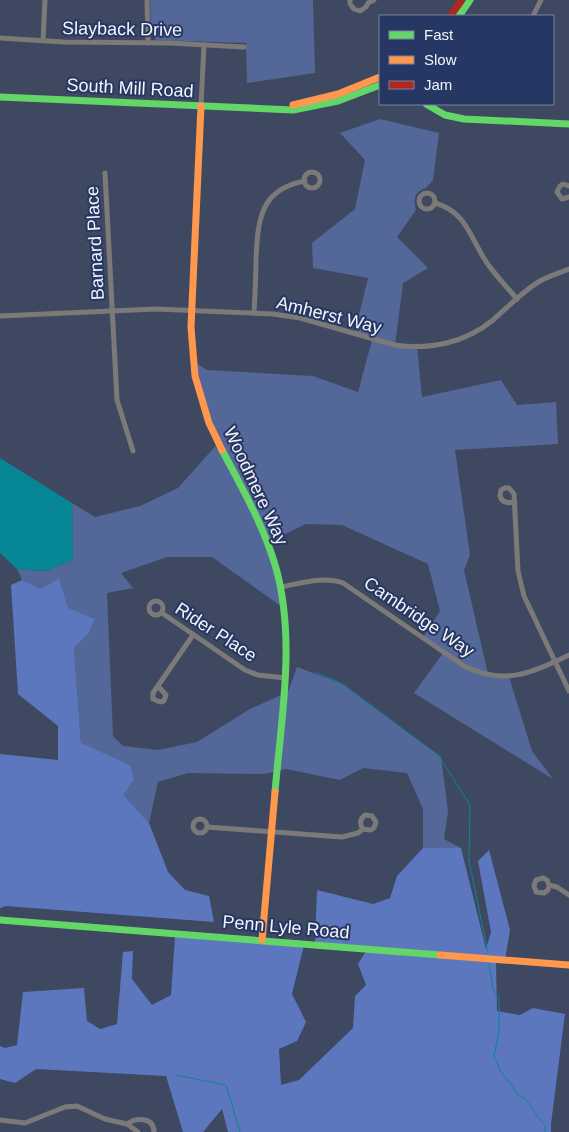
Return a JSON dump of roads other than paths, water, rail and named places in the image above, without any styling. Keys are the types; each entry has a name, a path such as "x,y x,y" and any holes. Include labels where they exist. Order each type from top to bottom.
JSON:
{"street":[{"path":"42,41 44,0"},
{"path":"147,0 148,43"},
{"path":"350,0 351,6 356,10 364,9 368,1 374,0"},
{"path":"451,15 462,0"},
{"path":"460,15 470,0"},
{"path":"534,15 541,0"},
{"name":"Slayback Drive","path":"0,38 244,47"},
{"name":"Woodmere Way","path":"204,45 192,310 192,360 203,408 209,423 264,533 281,587 287,634 285,678 262,940"},
{"name":"South Mill Road","path":"258,109 291,106 342,94 379,77"},
{"name":"South Mill Road","path":"0,97 293,110 311,108 344,99 379,85"},
{"path":"428,105 445,115 464,119 569,124"},
{"name":"Barnard Place","path":"105,173 117,400 133,451"},
{"path":"254,313 258,227 262,212 266,204 277,192 290,185 305,181"},
{"path":"569,186 563,184 557,190 559,197 568,198 569,206"},
{"path":"434,203 453,212 465,223 489,266 518,299"},
{"name":"Amherst Way","path":"0,316 156,309 285,315 389,344 420,347 445,344 469,335 490,322 543,280 569,270"},
{"path":"514,502 520,584 528,608 569,691"},
{"name":"Cambridge Way","path":"281,587 322,579 343,583 464,666 484,674 502,677 522,675 569,655"},
{"name":"Rider Place","path":"162,613 245,670 258,675 285,678"},
{"path":"158,686 193,634"},
{"path":"207,827 334,837 349,836 363,829"},
{"path":"549,885 557,887 569,895"},
{"name":"Penn Lyle Road","path":"0,920 569,964"},
{"path":"0,1120 25,1123 71,1106 84,1108 112,1122 127,1124 138,1132"},
{"path":"127,1124 133,1120 142,1119 150,1122 154,1129"}],"waterway":[{"path":"315,672 340,683 438,755 470,805 469,861 488,953"},
{"path":"489,964 493,989 499,998 499,1032 494,1056 500,1070 520,1097 524,1097 545,1126 545,1132"},
{"path":"176,1075 226,1085 240,1132"}]}
